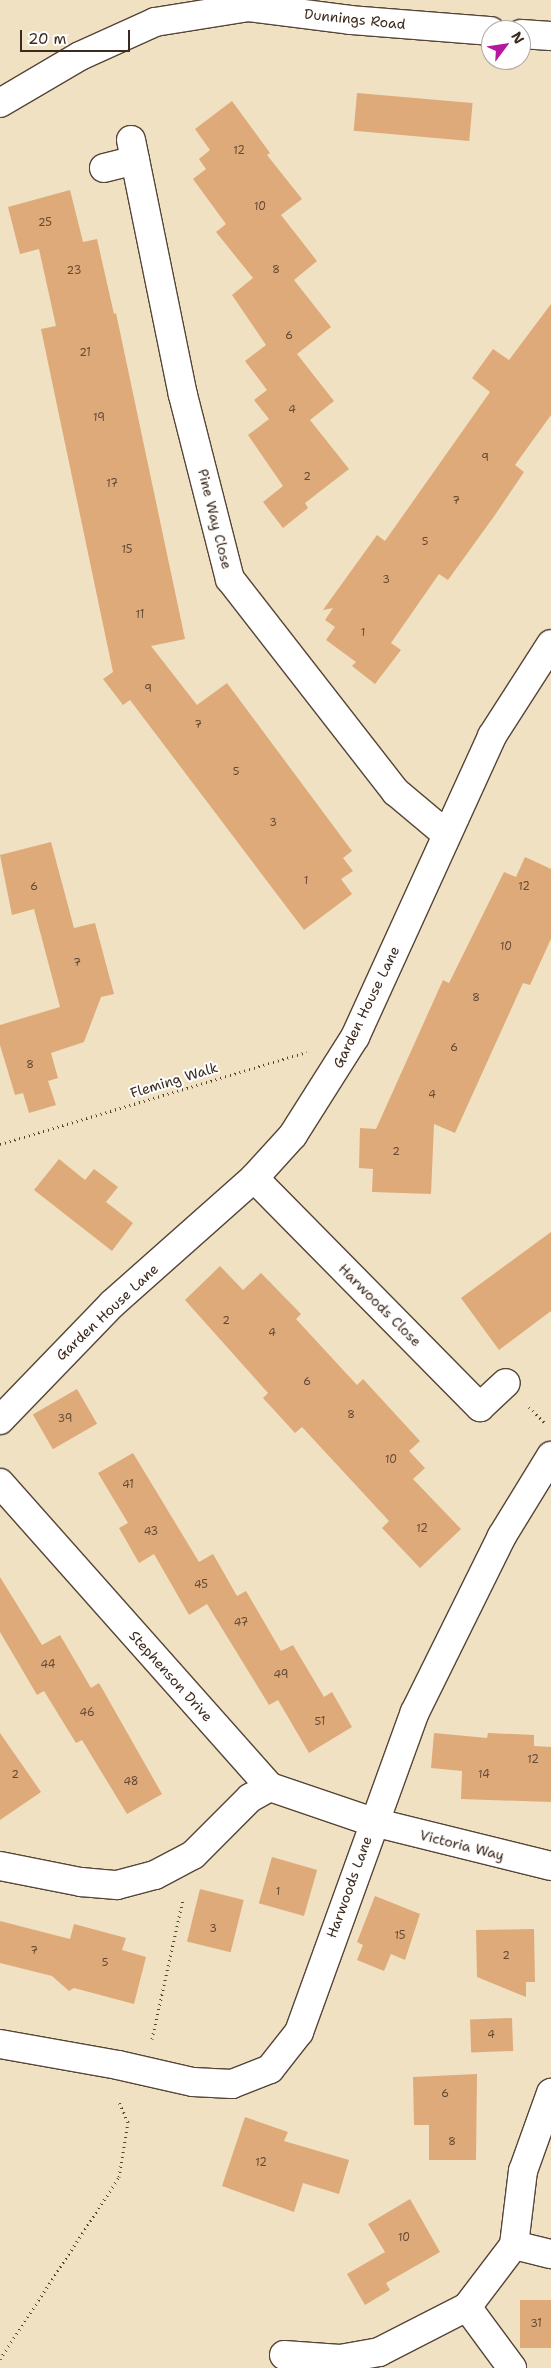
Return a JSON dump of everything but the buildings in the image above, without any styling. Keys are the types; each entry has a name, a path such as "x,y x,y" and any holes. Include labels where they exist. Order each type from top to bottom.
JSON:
{"street":[{"name":"Dunnings Road","path":"0,103 80,56 155,22 249,7 350,20 481,30"},
{"path":"531,35 551,36"},
{"name":"Pine Way Close","path":"104,168 133,150 183,395 230,579 396,792 446,834"},
{"name":"Garden House Lane","path":"0,1420 112,1304 254,1178 293,1135 355,1037 492,736 550,648"},
{"name":"Harwoods Close","path":"254,1178 480,1408 506,1383"},
{"name":"Harwoods Lane","path":"0,2044 145,2070 193,2082 232,2084 270,2069 299,2032 373,1822 432,1678 502,1536 551,1456"},
{"name":"Stephenson Drive","path":"0,1483 270,1788"},
{"path":"0,1866 81,1882 116,1885 155,1875 193,1856 250,1798 270,1788 373,1822"},
{"name":"Victoria Way","path":"373,1822 551,1866"},
{"path":"284,2355 340,2364 378,2352 467,2307 514,2245 523,2171 551,2093"},
{"path":"514,2245 551,2254"},
{"path":"467,2307 512,2368"}],"path":[{"name":"Fleming Walk","path":"0,1144 355,1037"},
{"path":"0,2359 119,2177 128,2122 113,2089 145,2070 193,1856"}]}
